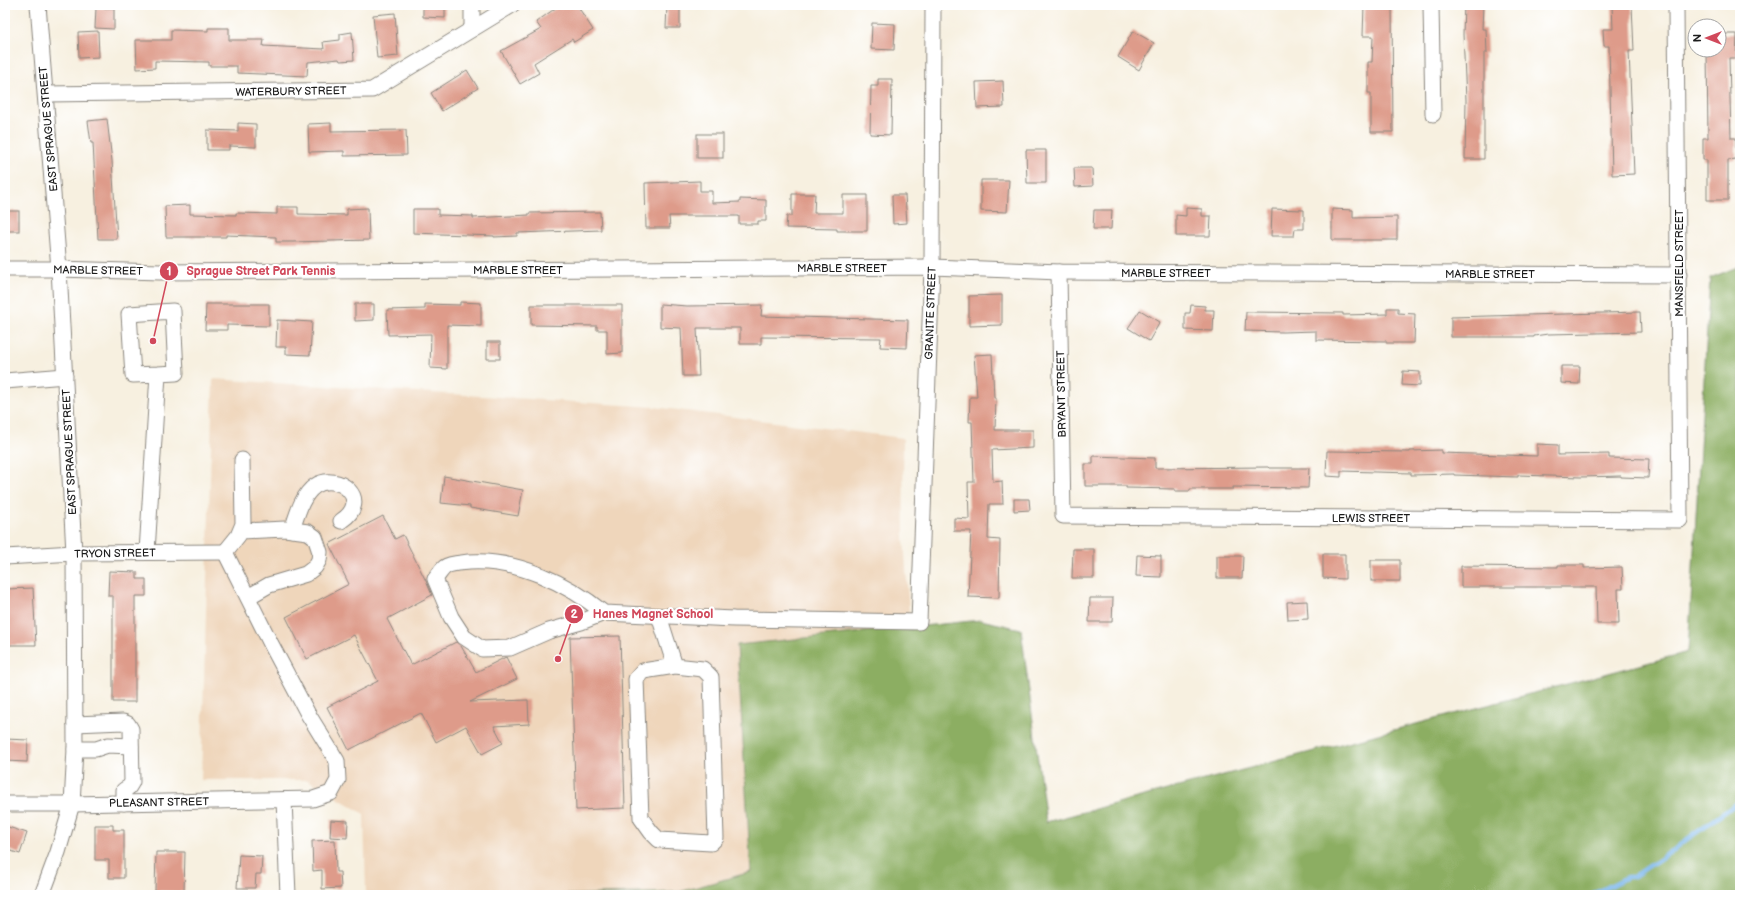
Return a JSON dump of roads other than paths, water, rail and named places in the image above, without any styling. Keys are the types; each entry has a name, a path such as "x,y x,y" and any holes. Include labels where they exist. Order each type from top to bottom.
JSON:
{"street":[{"name":"EAST SPRAGUE STREET","path":"38,5 60,268 74,553 76,749 76,766 72,804 58,852 42,895"},
{"path":"472,5 472,29"},
{"name":"WATERBURY STREET","path":"46,94 372,90 512,5"},
{"name":"GRANITE STREET","path":"659,616 919,622 932,268 933,5"},
{"path":"1431,5 1433,114"},
{"name":"MANSFIELD STREET","path":"1676,5 1680,520"},
{"name":"MARBLE STREET","path":"5,270 60,268 160,272 932,268 1059,272 1679,275"},
{"name":"BRYANT STREET","path":"1059,272 1063,516"},
{"path":"173,311 176,373 158,374 133,375 129,314 173,311"},
{"path":"147,552 158,374"},
{"path":"5,381 65,376"},
{"path":"225,552 241,531 243,524 242,460"},
{"path":"292,530 307,494 316,486 328,483 347,488 352,493 354,500 353,510 349,516 341,521"},
{"name":"LEWIS STREET","path":"1063,516 1680,520"},
{"path":"241,531 292,530 308,532 315,537 320,552 317,564 306,574 270,585 248,597"},
{"name":"TRYON STREET","path":"5,557 74,553 225,552"},
{"name":"PLEASANT STREET","path":"5,804 284,800 313,799 331,793 338,780 337,761 308,714 225,552"},
{"path":"604,613 587,600 546,577 510,565 480,562 460,563 446,567 435,579 451,617 464,637 482,649 510,648 549,631 581,622 604,613 659,616 675,666"},
{"path":"675,666 703,669 712,677 716,838 711,843 659,840 641,818 636,679 643,671 675,666"},
{"path":"75,724 123,722 128,724 131,729 132,782 129,787 124,790 124,803"},
{"path":"76,749 96,749 108,745 132,746"},
{"path":"284,800 288,895"}],"waterway":[{"path":"1592,895 1627,877 1633,877 1674,851 1682,843 1740,801"}],"place":[{"name":"Sprague Street Park Tennis","path":"153,341"},
{"name":"Hanes Magnet School","path":"558,659"}]}
